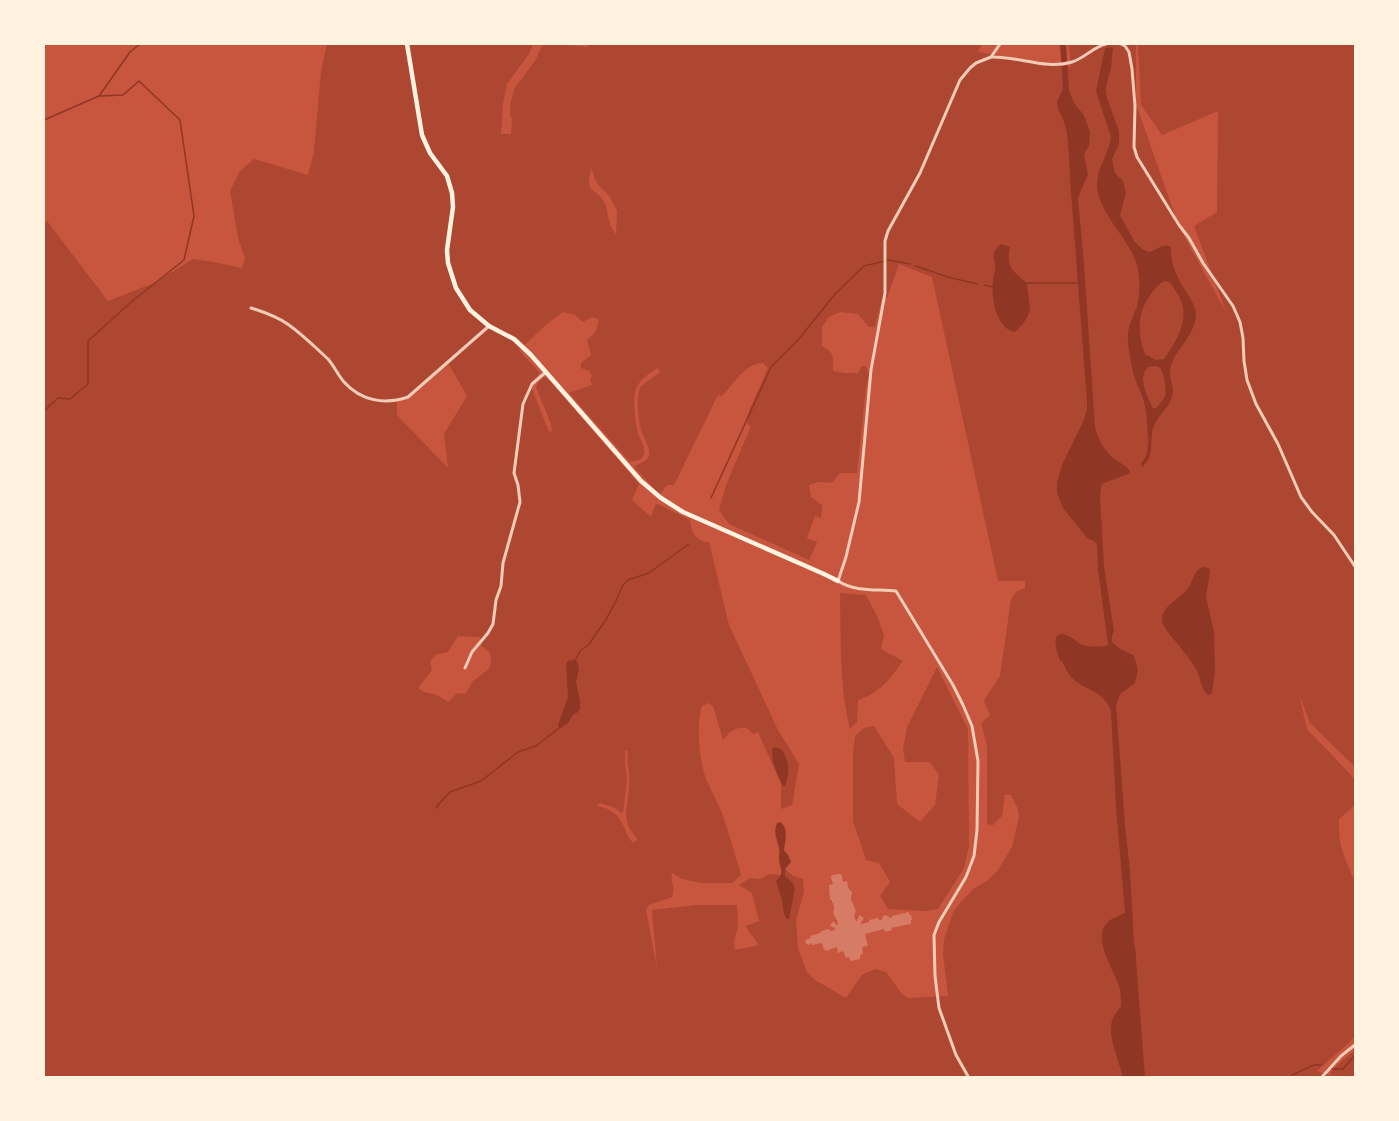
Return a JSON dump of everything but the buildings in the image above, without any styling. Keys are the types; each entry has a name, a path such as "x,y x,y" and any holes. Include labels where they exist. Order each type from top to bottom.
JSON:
{"main road":[{"path":"407,44 422,135 430,153 447,176 452,193 453,207 447,250 451,276 471,310 489,326 514,339 531,355 641,480 661,498 683,512 838,581"}],"street":[{"path":"991,57 1000,44"},
{"path":"969,1077 956,1055 939,1008 935,976 934,935 939,922 966,877 976,844 978,760 972,726 953,685 896,591 854,588 838,581 859,502 872,370 885,293 885,241 888,231 920,173 960,80 976,63 991,57 1068,63 1106,44"},
{"path":"1121,44 1129,52 1132,69 1135,106 1134,147 1137,157 1173,217 1233,306 1244,338 1247,380 1256,404 1278,444 1301,497 1334,535 1356,568"},
{"path":"251,308 288,324 329,361 344,383 368,399 384,402 398,401 408,397 489,326"},
{"path":"465,668 472,652 493,624 503,563 520,502 519,485 514,473 523,404 532,384 546,372"},
{"path":"1322,1077 1341,1056 1356,1044"}],"shaded area":[{"path":"327,44 533,44 529,54 507,84 501,134 511,134 510,115 514,89 535,61 543,44 588,47 588,44 982,44 978,52 1071,67 1069,44 1136,44 1136,104 1179,227 1226,312 1194,226 1217,212 1218,111 1162,135 1141,105 1138,44 1355,44 1355,767 1310,723 1299,694 1307,729 1355,781 1355,805 1339,819 1339,828 1340,842 1352,876 1355,877 1355,1037 1317,1071 1331,1076 1330,1073 1355,1050 1355,1077 44,1078 44,224 47,221 108,301 154,283 193,259 242,268 245,258 238,238 230,191 240,171 254,159 308,175 314,152 321,71","holes":["591,168 596,182 610,197 617,211 616,234 611,226 604,202 590,188","899,264 932,277 998,581 1025,581 1025,588 1017,591 1011,599 1000,676 984,701 990,715 981,723 987,746 987,824 993,825 1002,816 1005,795 1011,795 1019,816 1012,847 998,870 988,880 973,889 954,910 944,939 943,954 948,996 908,998 902,994 886,972 875,969 862,975 846,998 815,980 807,972 798,948 796,920 804,892 803,879 793,876 785,869 781,875 770,874 760,879 750,878 739,885 752,893 759,921 745,926 759,945 735,950 734,941 738,927 737,905 697,905 652,910 657,968 646,909 649,905 672,897 672,873 682,879 701,883 732,883 741,875 722,813 704,771 699,733 702,706 708,703 713,706 723,740 739,728 747,728 753,734 758,732 781,784 781,809 792,805 799,764 778,730 729,625 709,542 704,542 695,535 690,520 658,504 655,505 651,517 632,500 639,484 544,377 536,387 551,424 552,431 549,432 530,384 540,373 519,350 563,312 575,315 583,322 592,317 599,319 596,331 587,340 591,355 581,363 581,368 589,371 592,376 590,380 592,385 569,393 630,462 640,459 644,453 635,419 635,391 644,378 658,368 660,372 640,387 639,419 649,456 647,460 634,467 660,495 667,485 674,485 718,395 722,396 745,370 763,363 768,368 749,411 747,424 751,426 726,485 719,510 729,524 809,560 817,542 807,538 815,516 821,518 822,505 811,497 809,485 819,482 831,483 840,473 857,473 869,374 866,366 862,366 858,373 833,371 831,354 822,346 822,327 829,317 840,312 858,314 869,327 875,327 882,298 887,298","448,363 467,396 444,434 448,468 397,415 397,401 408,397","458,636 479,637 483,641 481,646 490,653 491,661 489,669 473,681 466,693 456,694 448,702 418,688 432,670 430,662 435,655 448,652","625,750 628,751 629,780 626,812 628,825 637,838 633,843 615,814 597,806 600,803 623,812 627,780"]},
{"path":"1060,44 1066,44 1069,91 1074,103 1083,114 1090,132 1089,146 1084,154 1088,174 1078,198 1095,427 1105,449 1130,472 1104,483 1101,486 1100,497 1104,567 1114,631 1112,642 1134,656 1138,670 1134,684 1120,694 1116,706 1145,1077 1123,1077 1116,1056 1111,1024 1121,1006 1121,993 1105,954 1102,936 1103,929 1108,922 1125,913 1111,711 1104,699 1070,676 1060,660 1056,643 1057,635 1061,634 1086,646 1108,645 1097,544 1087,538 1063,508 1057,493 1062,465 1087,410 1067,133 1057,101 1063,89"},
{"path":"1113,47 1106,89 1119,131 1119,144 1112,159 1115,173 1123,181 1126,193 1120,215 1134,241 1142,249 1149,252 1163,246 1171,247 1175,270 1196,312 1192,330 1172,363 1170,373 1172,397 1155,424 1149,458 1142,467 1141,464 1147,451 1147,421 1144,402 1133,372 1128,336 1139,297 1138,270 1130,249 1101,203 1097,185 1099,171 1111,137 1096,91 1105,48","holes":["1165,281 1171,284 1180,299 1183,308 1182,326 1164,359 1156,360 1145,354 1140,323 1146,301 1157,286","1154,366 1161,369 1166,390 1164,398 1155,409 1152,407 1143,381 1145,371 1148,367"]},
{"path":"1001,244 1010,247 1011,268 1027,283 1029,314 1015,332 1003,325 994,303 994,253"},
{"path":"1204,567 1209,568 1210,572 1206,597 1214,632 1215,671 1212,693 1208,695 1202,687 1194,665 1162,621 1166,609 1186,591 1196,573"},
{"path":"840,593 866,595 884,635 881,649 903,661 878,690 858,700 857,722 850,729 842,678"},
{"path":"577,661 579,669 576,682 580,709 568,723 559,728 568,697 566,664"},
{"path":"937,667 968,729 969,847 964,868 938,909 925,911 888,909 880,896 890,882 879,863 866,860 853,821 855,736 864,728 874,726 894,758 897,804 920,822 935,805 939,775 930,762 905,762 903,749 907,727"},
{"path":"773,747 781,749 788,763 785,786 775,766 772,756"},
{"path":"781,822 786,832 784,850 791,862 785,869 785,876 793,883 795,889 789,919 784,914 776,881 781,872 775,830 777,823"}],"waterway":[{"path":"44,120 99,96 130,52 140,44"},
{"path":"44,411 58,398 70,399 88,384 88,341 130,303 184,260 194,216 180,120 139,81 123,95 99,96"},
{"path":"711,498 771,367 799,339 835,294 864,266 889,260 910,264"},
{"path":"916,266 977,284"},
{"path":"1027,283 1080,283"},
{"path":"984,285 993,287"},
{"path":"575,661 580,651 589,644 605,621 623,585 628,580 649,573 689,544"},
{"path":"436,808 450,792 481,781 518,752 536,746 559,728"},
{"path":"1332,1069 1343,1069 1356,1054"},
{"path":"1292,1075 1314,1065 1321,1065"}]}
